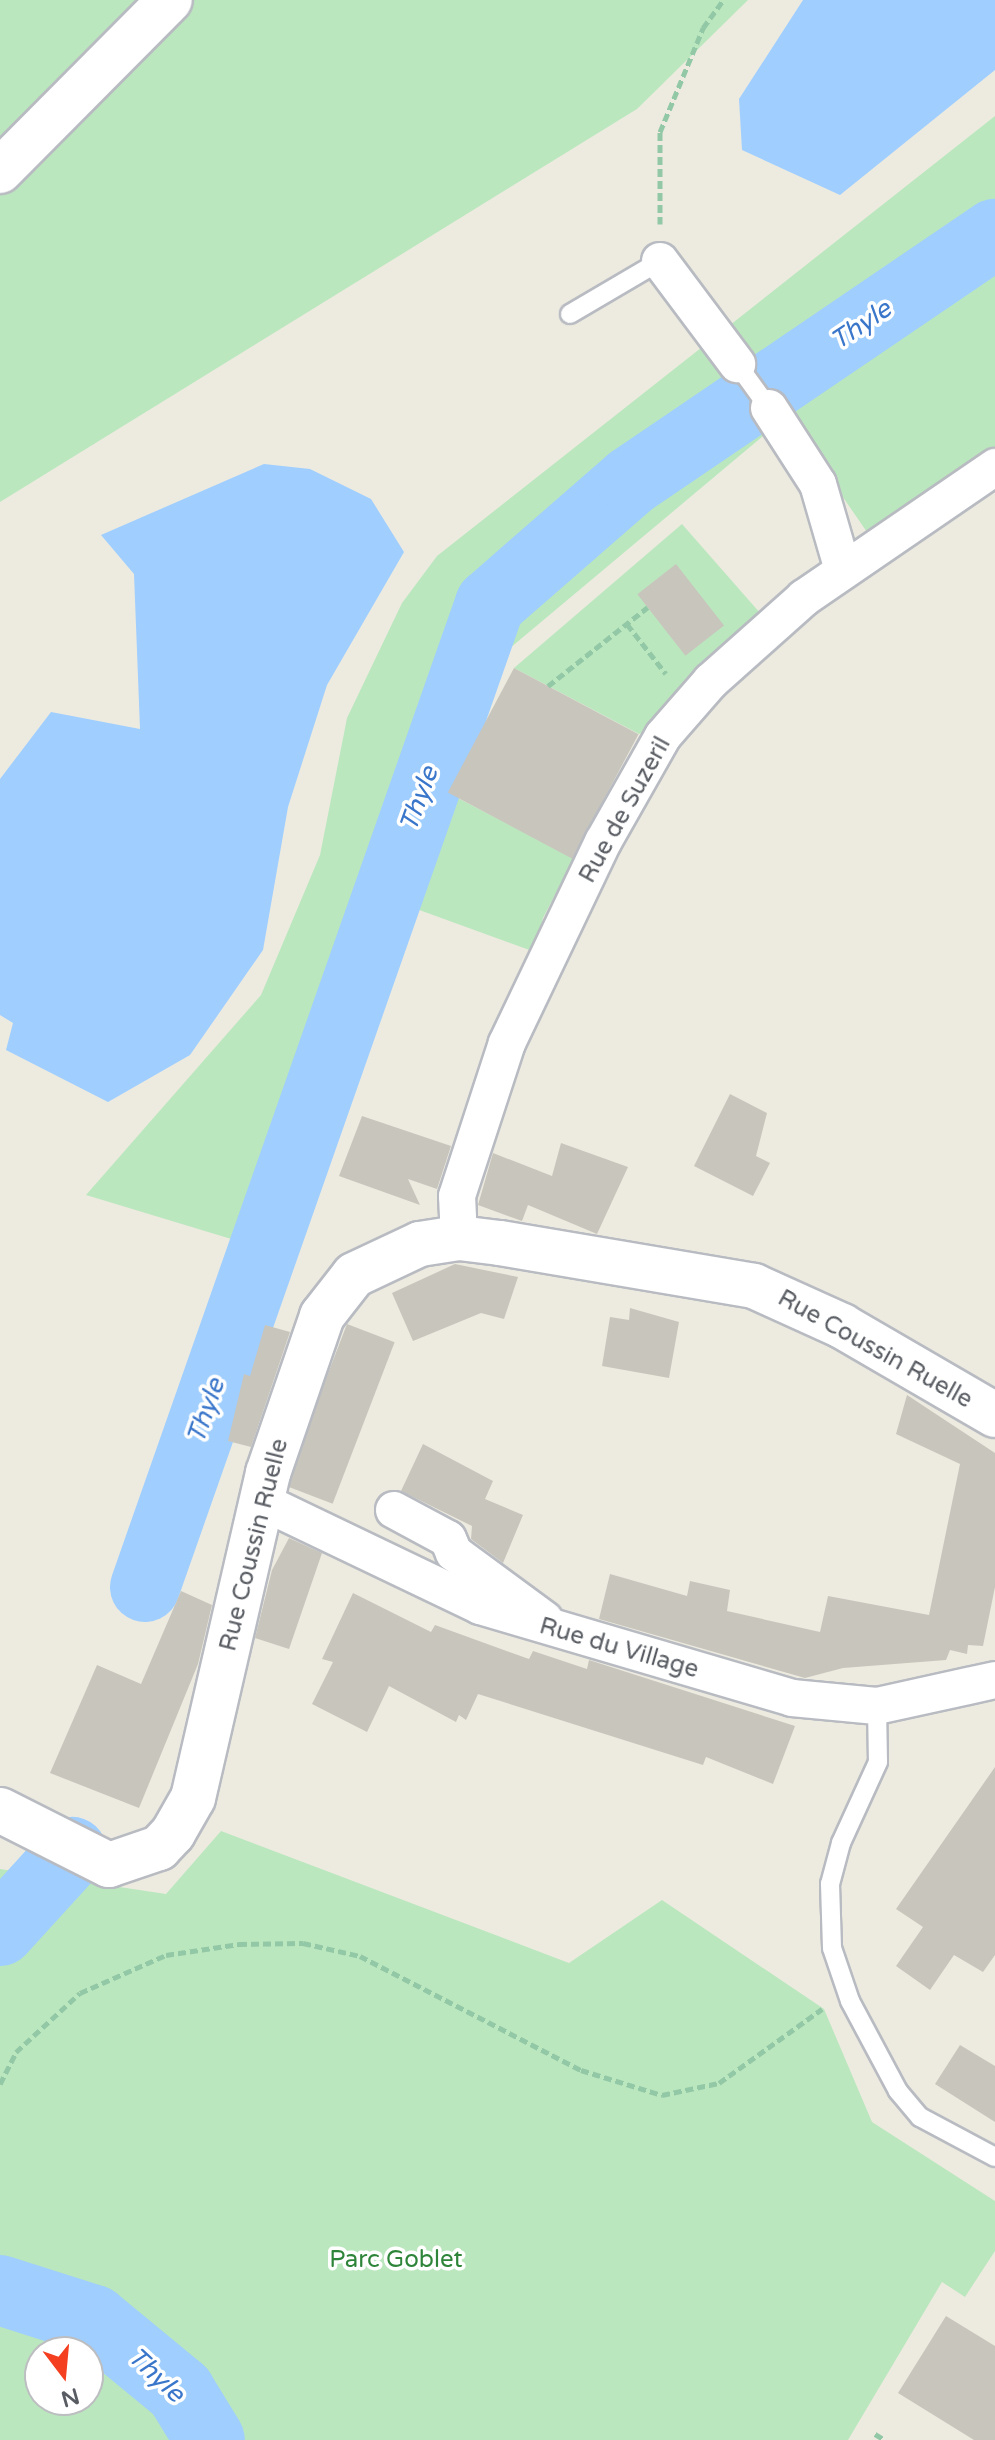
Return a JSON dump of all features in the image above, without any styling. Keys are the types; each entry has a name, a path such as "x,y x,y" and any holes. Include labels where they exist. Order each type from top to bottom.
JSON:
{"street":[{"path":"0,171 170,0"},
{"path":"660,261 737,364"},
{"path":"769,408 818,484 843,570"},
{"name":"Rue de Suzeril","path":"459,1238 457,1196 507,1043 603,842 656,749 711,681 843,570 995,467"},
{"name":"Rue Coussin Ruelle","path":"0,1810 109,1865 159,1848 173,1833 193,1798 263,1502 317,1330 338,1289 420,1244 459,1238 769,1291 995,1415"},
{"name":"Rue du Village","path":"263,1502 446,1592 557,1631 792,1698 877,1706 995,1680"},
{"path":"394,1510 448,1539 454,1553 557,1631"}],"lane":[{"path":"570,314 660,261"},
{"path":"737,364 769,408"},
{"path":"877,1706 878,1762 841,1843 830,1884 832,1948 850,2001 876,2056 920,2117 995,2157"}],"path":[{"path":"660,261 660,132 703,28 723,0"},
{"path":"548,686 648,607"},
{"path":"627,624 675,685"},
{"path":"0,2084 16,2052 80,1993 166,1955 239,1944 303,1943 360,1956 581,2070 662,2095 719,2083 804,2018 850,2001"},
{"path":"875,2434 885,2440"}],"green space":[{"path":"0,0 748,0 637,109 0,502"},
{"path":"995,116 995,453 869,535 787,416 503,654 414,827 281,1254 86,1195 261,995 320,855 347,718 402,603 437,556"},
{"path":"682,524 768,622 647,730 639,734 514,668"},
{"path":"448,793 574,858 543,918 535,952 411,907"},
{"name":"Parc Goblet","path":"221,1831 569,1963 662,1900 824,2009 872,2122 995,2201 995,2251 965,2297 942,2282 848,2440 0,2440 0,1869 166,1894"}],"water":[{"path":"803,0 995,0 995,70 840,195 742,150 739,99"},
{"path":"264,464 310,469 371,499 404,552 327,685 288,807 263,950 190,1055 108,1102 6,1050 13,1023 0,1015 0,779 51,712 140,729 134,574 101,535"}],"building":[{"path":"676,564 724,625 685,656 637,594"},
{"path":"514,668 638,734 572,859 448,792"},
{"path":"730,1094 767,1113 756,1156 770,1163 753,1196 694,1166"},
{"path":"362,1116 451,1146 437,1189 408,1179 420,1205 339,1176"},
{"path":"561,1143 628,1167 597,1234 528,1205 522,1221 478,1205 493,1153 552,1176"},
{"path":"455,1264 518,1277 504,1319 481,1313 413,1341 392,1293"},
{"path":"630,1308 679,1322 669,1378 602,1366 610,1317 629,1320"},
{"path":"347,1324 395,1342 333,1504 285,1486"},
{"path":"265,1325 290,1332 251,1447 228,1441 244,1374 250,1376"},
{"path":"907,1395 995,1453 995,1587 983,1646 968,1645 967,1654 950,1650 946,1660 843,1668 805,1678 599,1619 610,1574 687,1596 690,1581 730,1590 727,1611 820,1632 828,1596 929,1615 960,1464 896,1434"},
{"path":"423,1444 493,1481 485,1499 523,1515 503,1563 471,1539 472,1526 401,1491"},
{"path":"289,1538 322,1553 289,1649 255,1638 272,1570"},
{"path":"181,1591 212,1605 198,1664 139,1808 50,1773 97,1665 141,1684"},
{"path":"353,1593 431,1632 435,1625 529,1659 533,1651 587,1669 589,1660 795,1726 773,1784 706,1757 703,1765 478,1694 466,1720 459,1715 456,1722 389,1686 367,1732 312,1704 333,1662 322,1659"},
{"path":"995,1767 995,1955 983,1972 954,1955 930,1990 896,1966 923,1927 896,1909"},
{"path":"960,2045 995,2066 995,2122 935,2084"},
{"path":"946,2316 995,2346 995,2440 974,2440 898,2393"}],"waterway":[{"name":"Thyle","path":"145,1587 490,604 631,481 995,234"},
{"name":"Thyle","path":"0,1931 72,1852"},
{"name":"Thyle","path":"0,2290 94,2320 180,2391 210,2440"}]}
